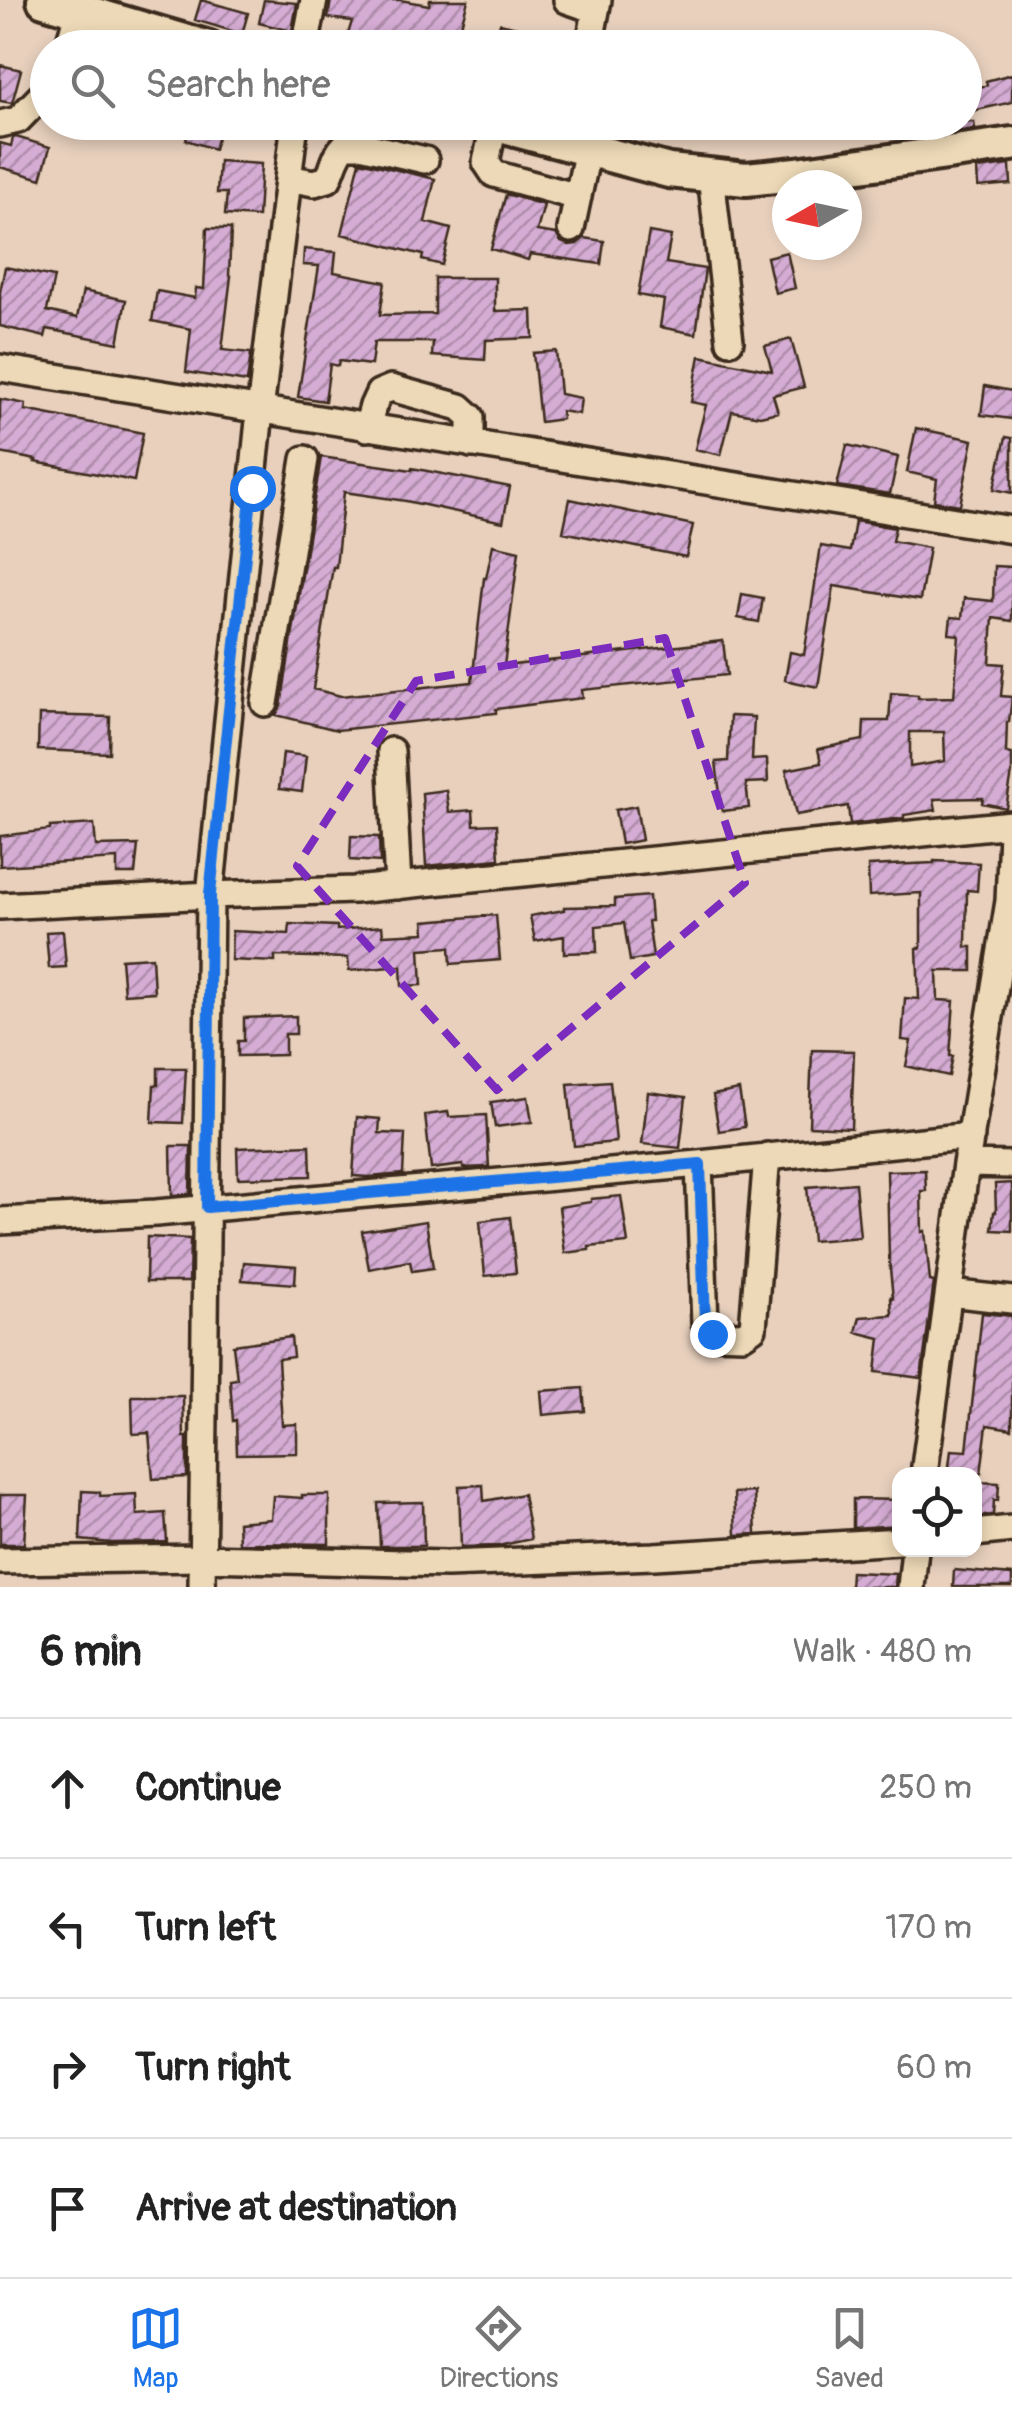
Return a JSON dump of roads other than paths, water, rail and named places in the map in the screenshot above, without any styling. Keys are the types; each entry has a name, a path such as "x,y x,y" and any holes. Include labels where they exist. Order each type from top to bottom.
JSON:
{"main road":[{"path":"44,0 147,30"},
{"path":"581,140 668,170 746,178 1012,144"}],"street":[{"path":"308,30 314,0"},
{"path":"567,0 597,5 592,30"},
{"path":"73,30 79,10"},
{"path":"0,124 18,120 30,108"},
{"path":"202,1587 210,894 292,140"},
{"path":"488,140 486,162 494,174 578,196"},
{"path":"571,229 578,196 578,140"},
{"path":"288,178 314,183 328,180 337,153 345,145 425,160"},
{"path":"711,176 730,341"},
{"path":"0,368 1012,530"},
{"path":"367,428 379,393 391,388 460,407 471,417 471,444"},
{"path":"265,703 305,459"},
{"path":"245,558 287,564"},
{"path":"391,751 398,886"},
{"path":"0,906 354,890 1012,824"},
{"path":"925,1467 966,1164 1001,1019 1012,832"},
{"path":"0,1221 156,1213 971,1136"},
{"path":"700,1164 705,1323 712,1334 743,1335 752,1328 767,1156"},
{"path":"966,1164 1012,1165"},
{"path":"948,1293 1012,1300"},
{"path":"982,1532 1012,1529"},
{"path":"0,1560 202,1558 448,1575 654,1556 892,1541"},
{"path":"911,1587 914,1557"}]}
